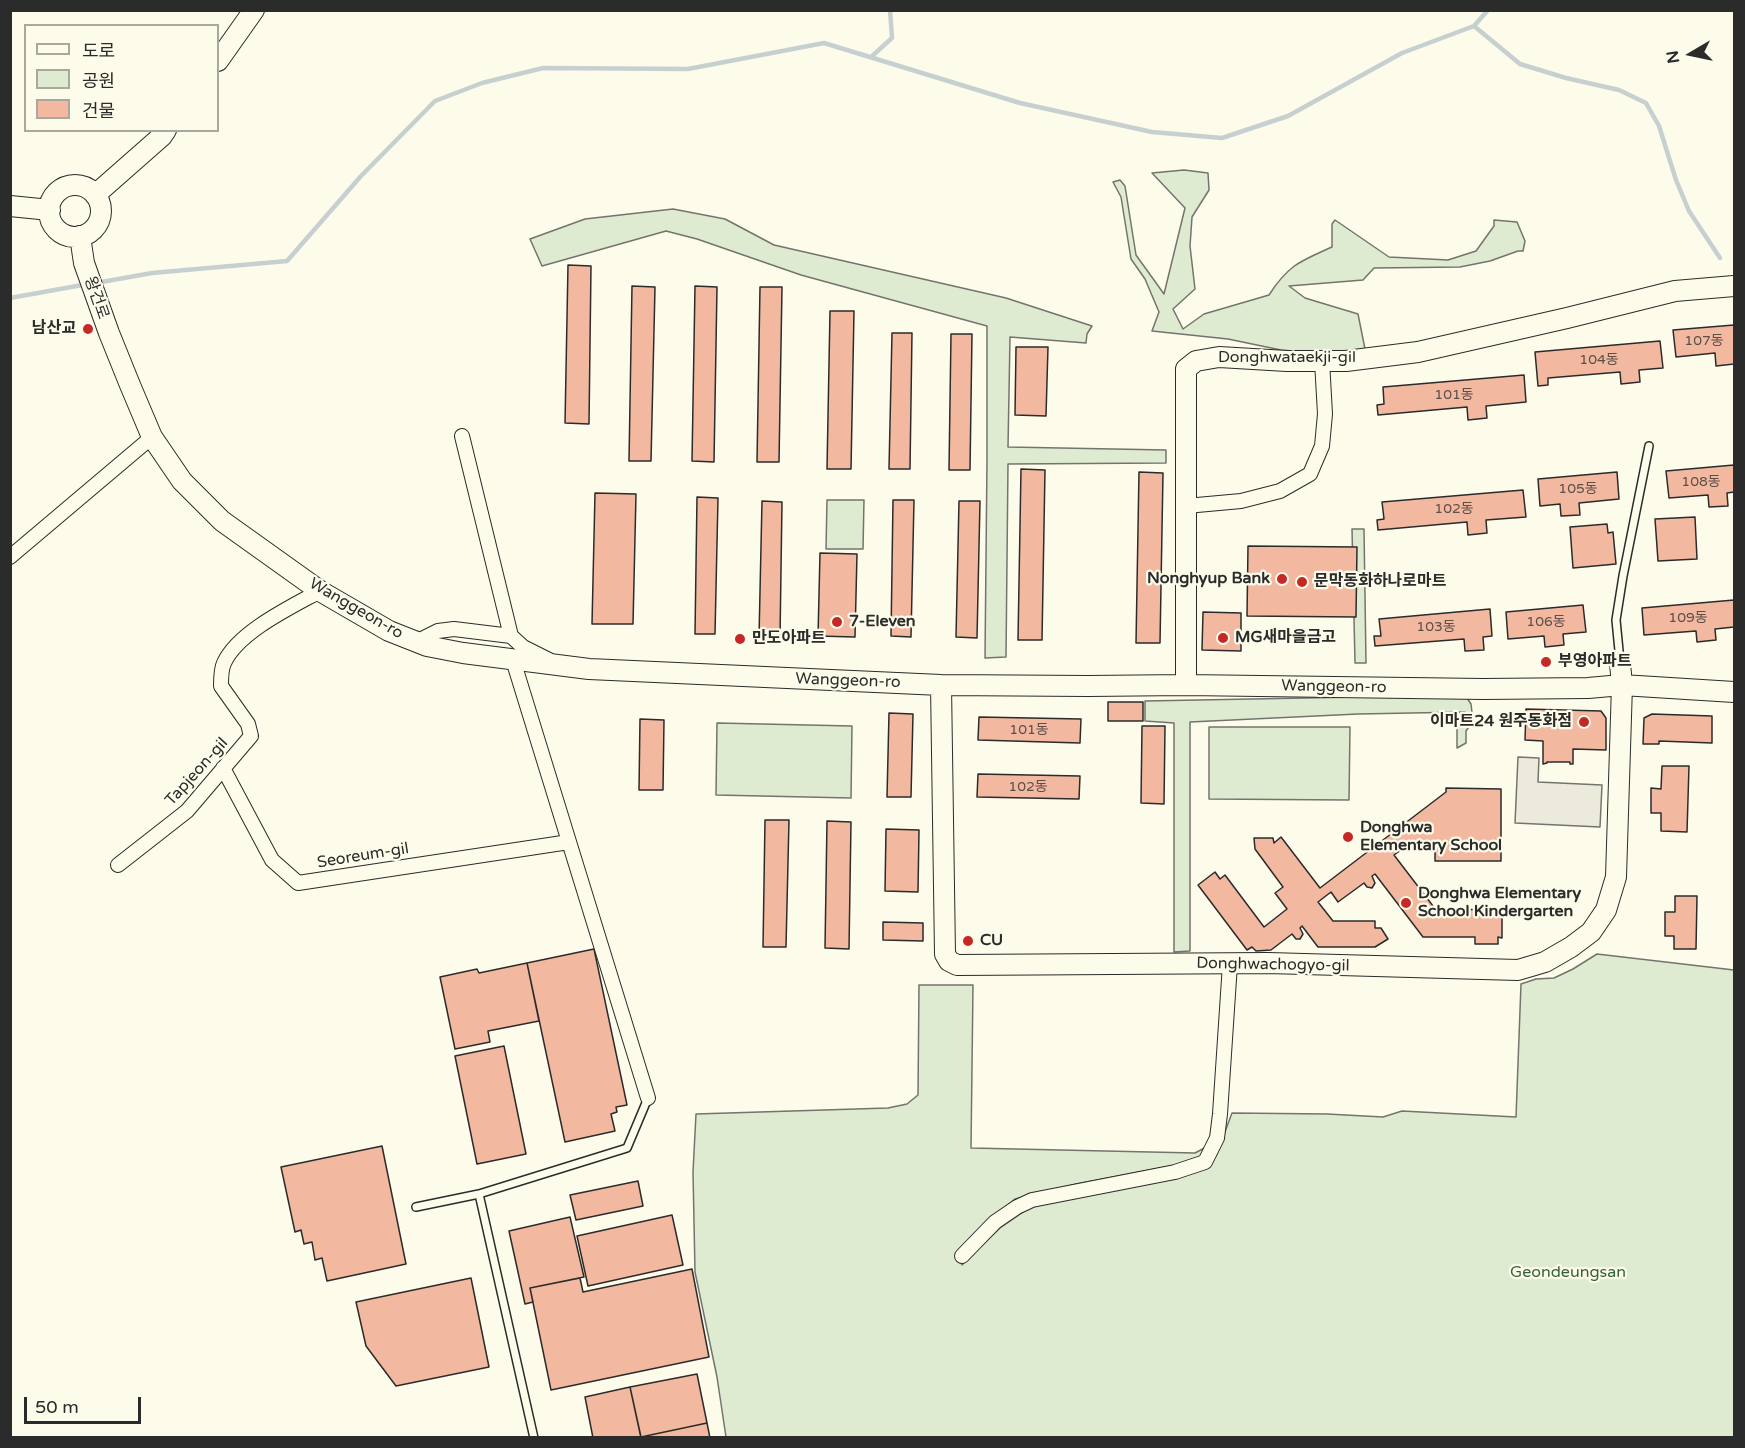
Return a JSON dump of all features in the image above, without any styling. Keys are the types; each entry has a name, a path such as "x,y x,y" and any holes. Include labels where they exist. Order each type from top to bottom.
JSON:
{"street":[{"path":"219,60 254,10"},
{"path":"95,195 165,132"},
{"path":"81,186 89,189 95,195 101,209 97,225 92,230 80,236 69,236 61,232 51,220 50,210 54,197 66,187 81,186"},
{"path":"10,206 50,210"},
{"name":"왕건로","path":"80,236 84,263 108,333"},
{"name":"Donghwataekji-gil","path":"1186,685 1186,369 1196,361 1219,357 1287,361 1346,361 1418,352 1675,291 1734,286"},
{"name":"Wanggeon-ro","path":"108,333 152,437 182,481 222,521 320,591 388,631 427,646 513,660 613,670 941,684 1483,688 1622,686 1734,692"},
{"path":"1186,506 1241,501 1280,491 1310,474 1322,447 1325,414 1322,361"},
{"path":"462,436 511,636 523,647 561,666"},
{"path":"10,557 152,437"},
{"name":"Tapjeon-gil","path":"118,865 187,811 251,735 248,724 221,686 223,664 237,646 259,626 320,591"},
{"path":"416,642 438,631 454,630 511,636"},
{"path":"513,660 648,1098"},
{"name":"Donghwachogyo-gil","path":"941,684 945,954 949,961 957,965 1230,964 1518,970 1545,962 1570,947 1591,932 1606,910 1616,877 1622,686 1620,663"},
{"name":"Seoreum-gil","path":"223,768 272,860 298,883 569,842"},
{"path":"962,1256 994,1221 1032,1200 1175,1172 1205,1162 1217,1138 1230,964"}],"lane":[{"path":"1620,663 1616,620 1649,446"},
{"path":"416,1207 479,1194 627,1148 648,1098"},
{"path":"479,1194 534,1437"}],"green space":[{"path":"1184,170 1208,173 1209,190 1192,217 1190,246 1195,289 1173,309 1183,329 1204,314 1269,295 1283,276 1296,265 1332,247 1332,224 1335,220 1389,257 1448,260 1476,251 1494,226 1494,220 1517,222 1525,241 1523,251 1460,267 1374,268 1363,280 1289,286 1305,298 1358,314 1366,354 1326,354 1281,350 1228,339 1152,331 1159,312 1145,279 1131,259 1121,197 1113,182 1120,180 1125,186 1136,255 1164,294 1185,208 1152,173"},
{"path":"673,209 725,219 774,245 1006,298 1092,326 1087,334 1086,343 1010,337 1008,447 1166,450 1166,463 1008,464 1006,657 985,658 987,326 801,275 697,239 666,231 542,266 530,239 585,219"},
{"path":"827,500 864,500 863,549 826,549"},
{"path":"1352,529 1364,529 1366,663 1355,663"},
{"path":"1465,695 1471,704 1473,721 1466,731 1466,743 1457,748 1457,729 1465,712 1358,714 1190,722 1190,951 1174,952 1174,723 1145,721 1145,701"},
{"path":"717,723 852,726 851,798 716,795"},
{"path":"1209,727 1350,727 1349,800 1209,799"},
{"name":"Geondeungsan","path":"1597,954 1734,970 1734,1437 726,1437 717,1377 695,1272 693,1172 696,1114 888,1108 907,1104 918,1095 919,985 973,985 971,1148 1195,1153 1210,1145 1201,1158 1181,1164 1076,1184 1015,1199 991,1218 958,1257 962,1265 1000,1228 1029,1208 1210,1162 1216,1156 1232,1113 1383,1117 1402,1111 1516,1117 1521,984 1536,979 1554,978"}],"shaded area":[{"path":"1518,757 1539,758 1538,782 1602,785 1600,827 1515,823"}],"building":[{"path":"568,265 591,266 589,424 565,423"},
{"path":"632,286 655,287 651,461 629,461"},
{"path":"695,286 717,287 714,462 692,461"},
{"path":"760,287 782,287 779,462 757,462"},
{"path":"830,311 854,311 851,469 827,469"},
{"path":"1734,325 1734,364 1716,366 1715,353 1676,357 1673,330"},
{"path":"892,333 912,333 910,469 889,469"},
{"path":"951,334 972,334 970,470 949,470"},
{"path":"1660,341 1663,368 1639,370 1640,382 1621,384 1620,372 1548,378 1548,385 1538,386 1535,352"},
{"path":"1016,347 1048,347 1046,416 1015,415"},
{"path":"1524,375 1526,402 1486,406 1487,418 1468,420 1467,407 1378,415 1377,405 1384,404 1383,387"},
{"path":"1734,465 1734,492 1727,493 1728,506 1709,507 1708,495 1669,498 1666,471"},
{"path":"1021,469 1045,470 1042,640 1018,640"},
{"path":"1139,472 1163,473 1160,643 1136,643"},
{"path":"1617,472 1619,499 1579,503 1580,515 1561,516 1560,504 1540,506 1538,479"},
{"path":"1523,490 1526,517 1486,520 1487,533 1468,535 1467,522 1378,530 1377,520 1384,519 1382,502"},
{"path":"595,493 636,494 633,624 592,624"},
{"path":"697,497 718,498 715,634 695,634"},
{"path":"893,500 914,500 911,637 891,636"},
{"path":"762,501 782,502 780,638 759,637"},
{"path":"959,501 980,501 977,638 956,637"},
{"path":"1695,517 1697,559 1658,561 1655,519"},
{"path":"1607,524 1608,533 1613,532 1616,564 1573,568 1570,527"},
{"name":"문막동화하나로마트","path":"1248,546 1357,547 1356,617 1247,616"},
{"path":"820,553 857,554 855,637 818,636"},
{"path":"1734,600 1734,627 1715,629 1716,640 1697,642 1696,631 1644,635 1642,608"},
{"path":"1583,605 1586,632 1563,634 1564,645 1545,647 1544,636 1508,639 1506,612"},
{"path":"1490,609 1492,636 1483,637 1484,650 1465,651 1464,639 1375,646 1374,636 1381,636 1379,619"},
{"path":"1203,612 1241,613 1241,651 1202,650"},
{"path":"1108,702 1143,702 1143,721 1108,721"},
{"path":"1526,709 1601,711 1606,718 1606,750 1573,749 1573,764 1547,762 1543,764 1543,741 1525,740"},
{"path":"889,713 913,714 911,797 887,797"},
{"path":"1652,714 1712,716 1712,743 1659,741 1659,744 1643,744 1644,718"},
{"path":"979,717 1081,719 1080,743 978,740"},
{"path":"640,719 664,720 663,790 639,790"},
{"path":"1142,726 1165,726 1164,804 1141,803"},
{"path":"1662,766 1689,766 1687,832 1661,831 1661,813 1651,813 1651,788 1661,789"},
{"path":"978,774 1080,776 1079,799 977,797"},
{"path":"1446,788 1501,789 1501,861 1435,861 1433,847 1404,848 1394,855 1433,906 1432,909 1502,910 1502,938 1498,937 1498,944 1475,944 1475,937 1423,937 1375,874 1372,876 1375,883 1372,888 1367,887 1364,883 1338,902 1331,892 1318,902 1333,921 1375,921 1375,928 1381,928 1388,939 1375,947 1318,947 1302,926 1300,928 1303,934 1300,939 1296,939 1292,934 1271,950 1256,951 1252,947 1247,950 1198,885 1215,872 1220,879 1225,875 1264,927 1287,909 1275,893 1283,887 1255,849 1254,838 1273,838 1274,843 1281,837 1320,888 1446,792"},
{"path":"765,820 789,820 786,947 763,947"},
{"path":"827,821 851,822 849,949 825,948"},
{"path":"886,829 919,830 918,892 885,891"},
{"path":"1675,896 1697,896 1696,949 1674,949 1674,936 1665,936 1665,912 1675,912"},
{"path":"883,922 923,923 923,941 883,940"},
{"path":"594,949 627,1105 616,1107 617,1112 611,1114 615,1131 565,1142 527,963"},
{"path":"527,963 539,1021 488,1031 490,1042 455,1049 440,977 477,969 479,973"},
{"path":"504,1046 526,1154 477,1164 455,1056"},
{"path":"382,1146 406,1264 327,1281 322,1258 315,1260 312,1242 304,1244 301,1230 295,1232 281,1167"},
{"path":"638,1181 643,1206 576,1220 570,1195"},
{"path":"672,1215 683,1265 588,1286 577,1236"},
{"path":"570,1217 584,1277 530,1288 533,1302 525,1304 509,1231"},
{"path":"692,1269 709,1357 551,1390 530,1288 580,1278 583,1292"},
{"path":"471,1278 489,1367 396,1386 366,1346 356,1302"},
{"path":"697,1374 707,1423 641,1437 630,1387"},
{"path":"630,1387 641,1438 593,1438 585,1397"},
{"path":"707,1423 710,1438 641,1438 641,1437"}],"waterway":[{"path":"871,57 892,38 890,10"},
{"path":"96,283 152,273 287,261 361,176 435,101 482,83 543,68 688,69 824,43 1020,103 1152,132 1222,138 1288,116 1402,53 1474,26 1488,10"},
{"path":"1474,26 1520,64 1566,78 1619,90 1646,103 1659,126 1676,180 1689,211 1720,258"},
{"path":"10,298 88,284"}],"place":[{"name":"남산교","path":"88,329"},
{"name":"Nonghyup Bank","path":"1282,579"},
{"name":"문막동화하나로마트","path":"1302,582"},
{"name":"7-Eleven","path":"837,622"},
{"name":"MG새마을금고","path":"1223,638"},
{"name":"만도아파트","path":"740,639"},
{"name":"부영아파트","path":"1546,662"},
{"name":"이마트24 원주동화점","path":"1584,722"},
{"name":"Donghwa Elementary School","path":"1348,837"},
{"name":"Donghwa Elementary School Kindergarten","path":"1406,903"},
{"name":"CU","path":"968,941"}]}
